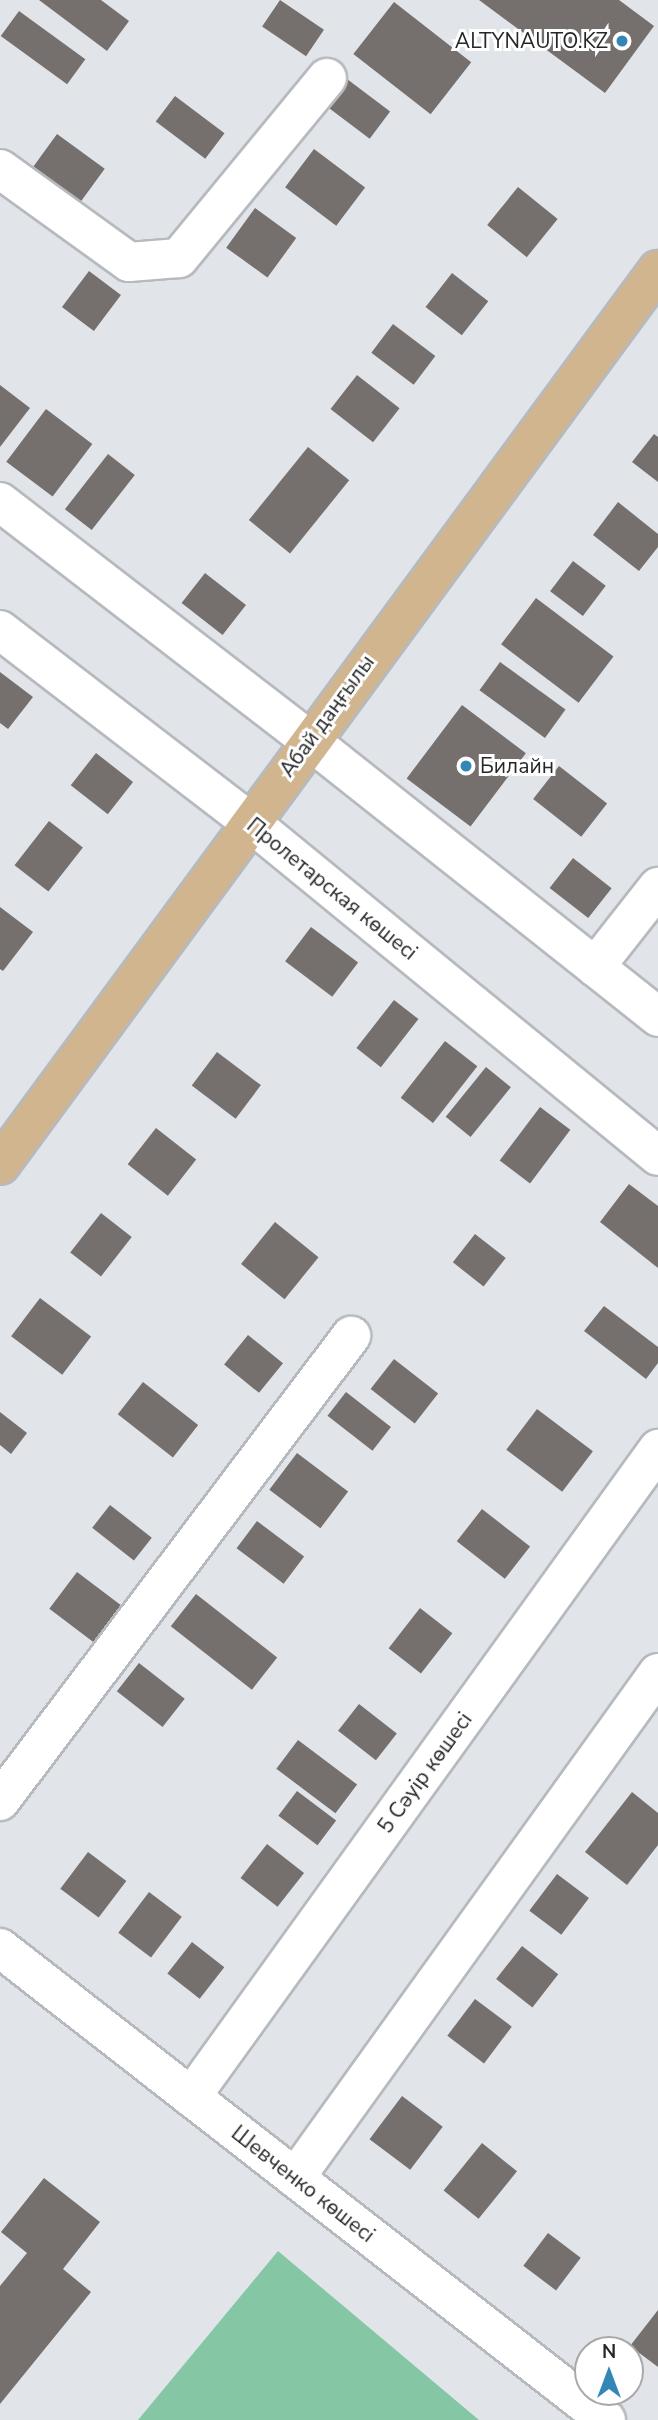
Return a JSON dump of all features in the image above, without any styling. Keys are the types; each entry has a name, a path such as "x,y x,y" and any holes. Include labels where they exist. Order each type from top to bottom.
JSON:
{"main road":[{"name":"Абай даңғылы","path":"0,1165 309,740 658,270"}],"street":[{"path":"0,169 129,262 178,258 327,78"},
{"path":"0,502 309,740 658,1017"},
{"name":"Пролетарская көшесі","path":"0,630 250,822 658,1156"},
{"path":"595,967 658,887"},
{"path":"0,1801 351,1336"},
{"name":"5 Сәуір көшесі","path":"191,2097 658,1448"},
{"path":"295,2178 658,1673"},
{"name":"Шевченко көшесі","path":"0,1948 606,2420"}],"green space":[{"path":"278,2251 479,2420 138,2420"}],"building":[{"path":"39,0 101,0 129,21 107,51"},
{"path":"280,0 324,30 306,56 262,27"},
{"path":"479,0 619,0 654,26 605,93"},
{"path":"394,2 471,62 431,114 353,54"},
{"path":"19,11 85,59 67,84 1,36"},
{"path":"347,79 390,111 370,139 327,106"},
{"path":"175,96 225,133 205,159 156,122"},
{"path":"57,134 105,169 76,208 28,174"},
{"path":"314,149 365,188 336,226 285,187"},
{"path":"518,187 558,219 527,257 487,225"},
{"path":"255,208 296,238 267,278 226,248"},
{"path":"89,271 121,295 94,331 62,307"},
{"path":"452,273 488,301 462,335 426,307"},
{"path":"393,324 435,356 414,385 371,353"},
{"path":"357,375 400,408 373,442 331,409"},
{"path":"0,385 30,408 0,447"},
{"path":"46,409 92,444 53,497 6,462"},
{"path":"654,434 658,437 658,482 632,462"},
{"path":"308,447 349,480 290,553 249,520"},
{"path":"108,454 135,475 92,530 65,509"},
{"path":"618,502 658,534 658,547 639,571 593,535"},
{"path":"573,561 606,586 583,616 550,591"},
{"path":"205,573 246,605 223,635 182,603"},
{"path":"536,598 613,656 579,703 501,644"},
{"path":"500,662 566,710 545,738 479,690"},
{"path":"0,672 33,697 8,729 0,723"},
{"name":"Билайн","path":"462,705 526,753 471,827 407,778"},
{"path":"96,753 133,782 108,814 71,785"},
{"path":"559,766 607,804 581,837 533,799"},
{"path":"49,821 83,847 48,892 15,865"},
{"path":"573,858 612,888 588,918 550,888"},
{"path":"0,907 33,932 3,971 0,969"},
{"path":"311,927 358,963 332,997 285,961"},
{"path":"394,1000 418,1019 381,1067 356,1048"},
{"path":"445,1041 477,1066 433,1123 401,1098"},
{"path":"217,1052 261,1085 236,1119 192,1086"},
{"path":"486,1067 511,1087 471,1137 446,1117"},
{"path":"540,1107 570,1130 530,1183 500,1161"},
{"path":"156,1128 196,1159 168,1196 128,1164"},
{"path":"629,1184 658,1206 658,1268 600,1222"},
{"path":"101,1213 132,1237 101,1276 70,1252"},
{"path":"275,1222 319,1257 285,1299 241,1264"},
{"path":"475,1234 506,1258 484,1286 453,1262"},
{"path":"40,1298 91,1337 62,1375 11,1336"},
{"path":"604,1306 658,1347 658,1363 646,1379 584,1331"},
{"path":"248,1335 283,1363 259,1393 224,1365"},
{"path":"394,1359 438,1393 415,1423 371,1389"},
{"path":"143,1382 198,1425 173,1457 118,1414"},
{"path":"346,1392 391,1427 372,1451 328,1416"},
{"path":"537,1409 593,1451 562,1492 506,1450"},
{"path":"0,1412 27,1433 11,1454 0,1445"},
{"path":"297,1453 348,1492 320,1528 269,1490"},
{"path":"110,1505 152,1538 134,1560 92,1528"},
{"path":"482,1509 530,1547 505,1579 457,1541"},
{"path":"257,1521 304,1557 284,1584 237,1548"},
{"path":"77,1572 123,1607 96,1644 49,1609"},
{"path":"196,1594 277,1657 252,1690 171,1626"},
{"path":"420,1608 452,1633 421,1673 389,1648"},
{"path":"139,1663 185,1699 163,1727 117,1691"},
{"path":"359,1704 397,1734 376,1760 338,1731"},
{"path":"298,1740 357,1785 335,1813 276,1769"},
{"path":"297,1791 336,1820 317,1845 278,1816"},
{"path":"632,1792 658,1813 658,1845 627,1885 585,1852"},
{"path":"267,1844 304,1873 278,1907 241,1878"},
{"path":"88,1852 126,1881 99,1918 60,1889"},
{"path":"557,1874 589,1898 561,1935 529,1911"},
{"path":"149,1892 182,1917 151,1957 118,1933"},
{"path":"192,1942 224,1967 200,1999 167,1974"},
{"path":"522,1946 558,1974 532,2007 496,1979"},
{"path":"475,1999 512,2027 484,2063 447,2036"},
{"path":"402,2096 443,2127 410,2170 370,2139"},
{"path":"482,2143 517,2171 479,2219 444,2190"},
{"path":"44,2178 100,2222 63,2269 91,2292 0,2404 0,2286 27,2253 1,2232"},
{"path":"548,2233 581,2258 556,2290 523,2266"},
{"path":"658,2310 658,2367 644,2356 644,2336 638,2336"}],"place":[{"name":"ALTYNAUTO.KZ","path":"622,41"},
{"name":"Билайн","path":"466,766"}]}
